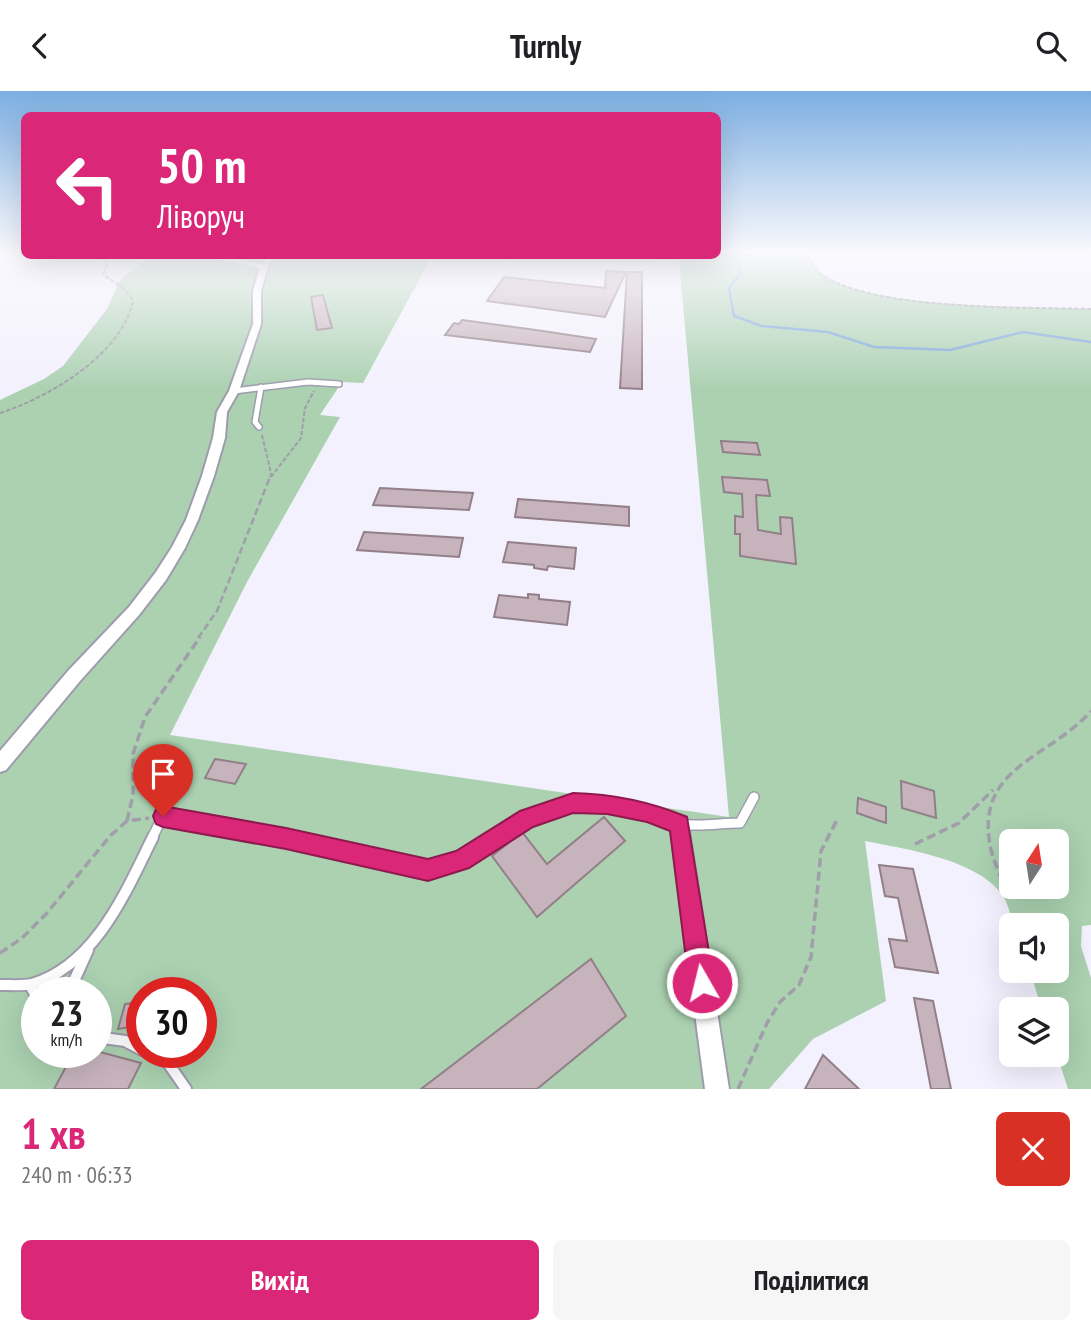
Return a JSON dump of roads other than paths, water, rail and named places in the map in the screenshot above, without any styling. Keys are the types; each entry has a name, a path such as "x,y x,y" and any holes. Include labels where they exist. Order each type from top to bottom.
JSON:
{"street":[{"path":"0,764 74,676 134,611 161,576 192,520 208,476 222,412 234,391 257,324 257,298"},
{"path":"679,824 717,1089"}],"lane":[{"path":"234,391 319,382 339,384"},
{"path":"259,427 255,422 261,387"},
{"path":"76,977 91,943 122,895 163,816 286,838 428,870 461,860 527,818 573,803 607,804 647,812 679,824 740,824 754,797"},
{"path":"50,977 69,967 91,943"},
{"path":"0,985 21,985"},
{"path":"171,1068 186,1089"}],"waterway":[{"path":"731,298 734,316 762,326 828,332 874,347 950,350 1023,332 1091,342"}]}
